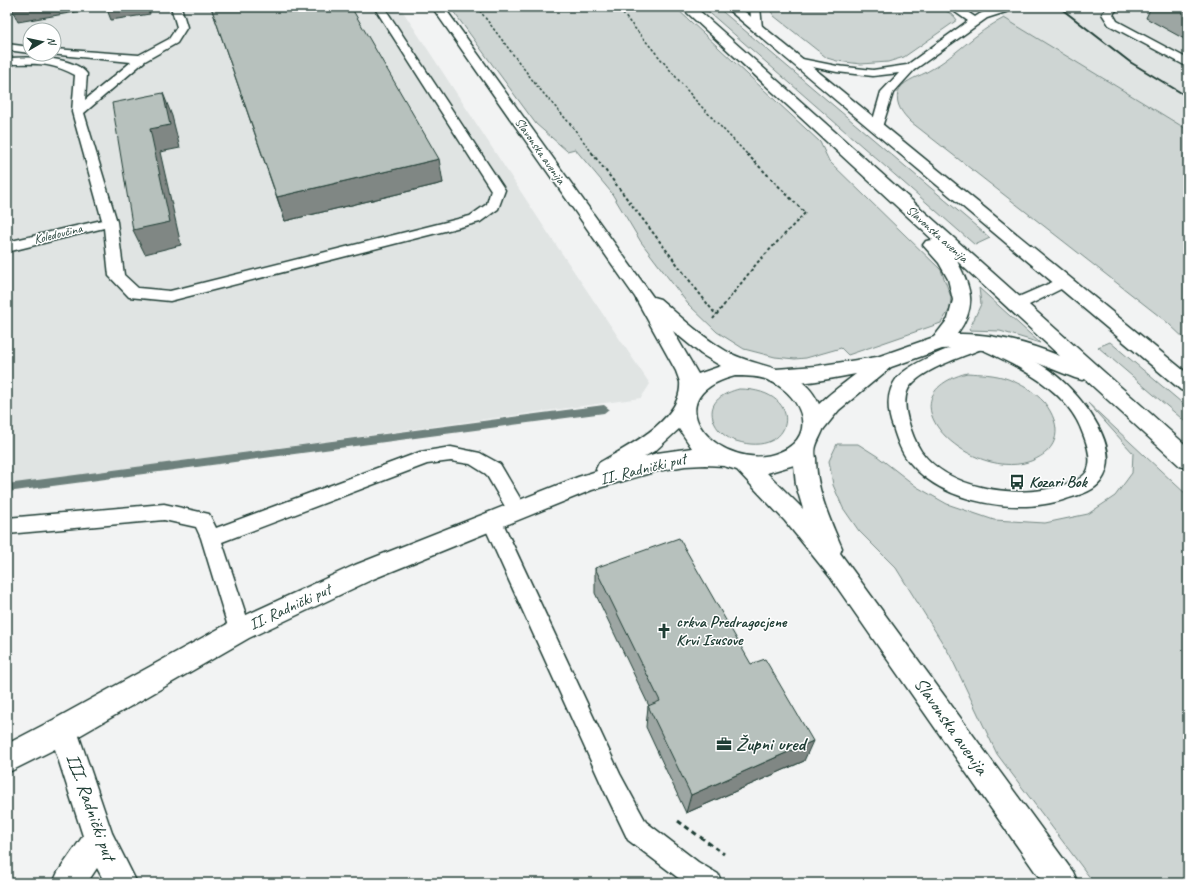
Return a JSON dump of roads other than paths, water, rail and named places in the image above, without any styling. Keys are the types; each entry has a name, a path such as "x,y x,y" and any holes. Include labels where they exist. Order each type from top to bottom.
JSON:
{"street":[{"name":"Slavonska avenija","path":"438,7 643,295 686,370 690,382 687,401"},
{"name":"Slavonska avenija","path":"687,7 1188,460"},
{"path":"731,7 1188,385"},
{"path":"905,204 912,221 927,240 947,260 957,279 962,300 957,320 941,342"},
{"name":"Slavonska avenija","path":"643,295 709,351 728,362 748,369"},
{"path":"776,376 800,375 885,362 941,342 981,343 1035,354 1061,363 1101,382"},
{"path":"809,435 812,411 804,397 792,385 776,376 748,369 735,369 716,374 705,379 696,386 687,401 686,420 691,432 704,447 734,461 763,465 781,461 795,455 832,404 885,362"},
{"name":"II. Radnički put","path":"586,483 648,444 668,427 687,401"},
{"name":"Slavonska avenija","path":"809,435 803,460 805,475 813,509 839,570"},
{"name":"II. Radnički put","path":"7,759 63,730 240,630 364,572 586,483 657,462 706,456 734,461"},
{"name":"Slavonska avenija","path":"734,461 793,514 839,570 1062,883"},
{"name":"III. Radnički put","path":"63,730 99,839 121,883"},
{"path":"69,883 99,839"}],"lane":[{"path":"78,112 141,59 173,41 182,27 176,7"},
{"path":"7,61 40,60 63,64 81,74 78,112 110,222 117,276 134,294 170,296 475,219 493,206 498,190 379,7"},
{"path":"755,7 757,28"},
{"path":"953,7 975,21"},
{"path":"877,127 887,92 910,68 983,16 1011,7"},
{"path":"1114,7 1107,14 1113,23 1188,64"},
{"path":"7,47 22,49"},
{"path":"62,53 141,59"},
{"path":"797,61 837,69 873,73 910,68"},
{"name":"Koledovčina","path":"7,247 110,222"},
{"path":"1015,305 1064,282"},
{"path":"981,343 1037,370 1059,388 1079,411 1091,430 1098,456 1096,474 1083,486 1060,495 1036,499 1012,500 982,495 952,483 920,463 907,442 898,418 897,398 904,382 923,368 981,343"},
{"path":"211,538 426,457 451,454 474,458 493,469 517,510"},
{"path":"7,526 164,512 202,520 211,538 240,630"},
{"path":"492,521 606,768 637,831 689,871 709,883"}],"waterway":[{"path":"7,488 604,409"}],"railway":[{"path":"1059,7 1130,62 1188,97"}],"place":[{"name":"Kozari Bok","path":"1017,482"},
{"name":"crkva Predragocjene Krvi Isusove","path":"664,631"},
{"name":"Župni ured","path":"724,744"}]}
